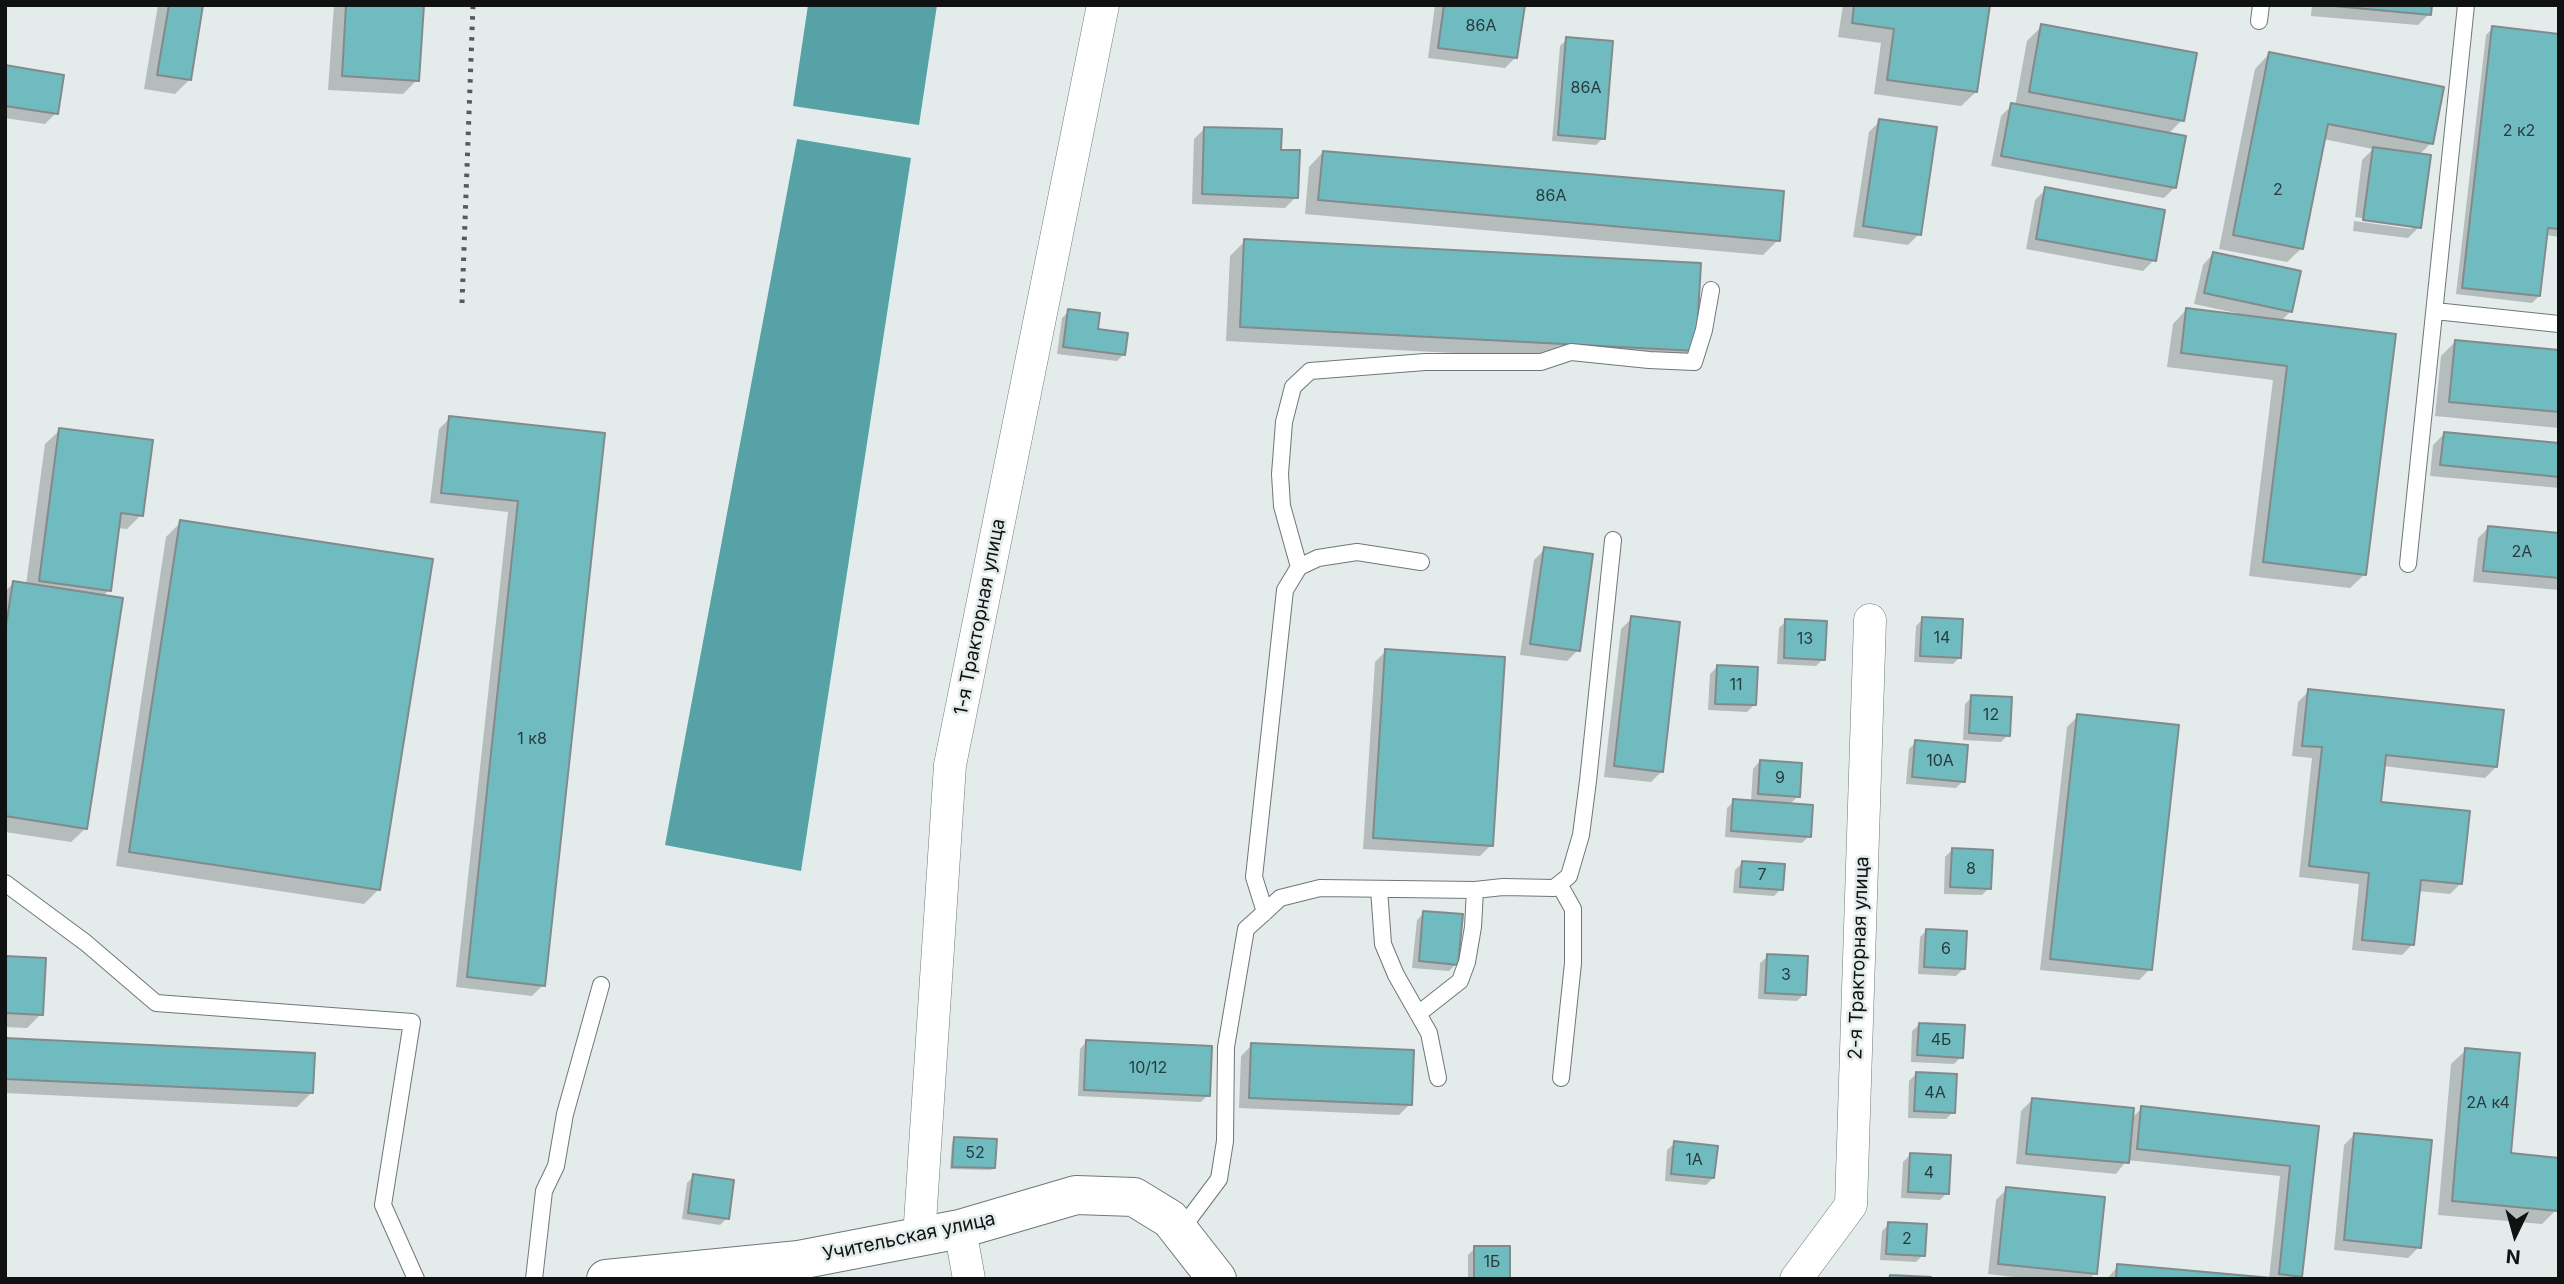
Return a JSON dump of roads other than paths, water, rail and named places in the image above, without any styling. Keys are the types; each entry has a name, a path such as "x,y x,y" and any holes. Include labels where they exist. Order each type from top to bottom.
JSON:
{"street":[{"name":"1-я Тракторная улица","path":"919,1238 950,765 1103,5"},
{"name":"2-я Тракторная улица","path":"1796,1279 1851,1205 1870,620"},
{"name":"Учительская улица","path":"606,1279 799,1269 960,1229 1076,1195 1134,1197 1170,1219 1217,1279"},
{"path":"960,1229 969,1279"}],"lane":[{"path":"2409,564 2466,5"},
{"path":"1300,566 1282,506 1280,474 1284,422 1293,387 1310,372 1425,362 1541,362 1571,352 1694,362 1704,330 1711,290"},
{"path":"2435,311 2559,324"},
{"path":"1180,1231 1219,1179 1225,1141 1226,1047 1246,929 1279,898 1320,888 1553,888 1569,876 1581,835 1609,600 1613,540"},
{"path":"1265,912 1254,877 1285,590 1300,566 1318,558 1357,552 1421,562"},
{"path":"5,883 86,943 156,1003 412,1022 383,1205 416,1279"},
{"path":"1559,884 1573,909 1573,963 1561,1078"},
{"path":"1379,889 1383,944 1396,975 1429,1033 1438,1078"},
{"path":"1418,1014 1460,982 1474,927 1475,890"},
{"path":"534,1279 544,1191 556,1166 565,1114 601,985"}],"water":[{"path":"808,5 937,5 919,125 793,106"},
{"path":"797,139 911,158 801,871 665,845"}],"railway":[{"path":"462,303 473,5"}]}
